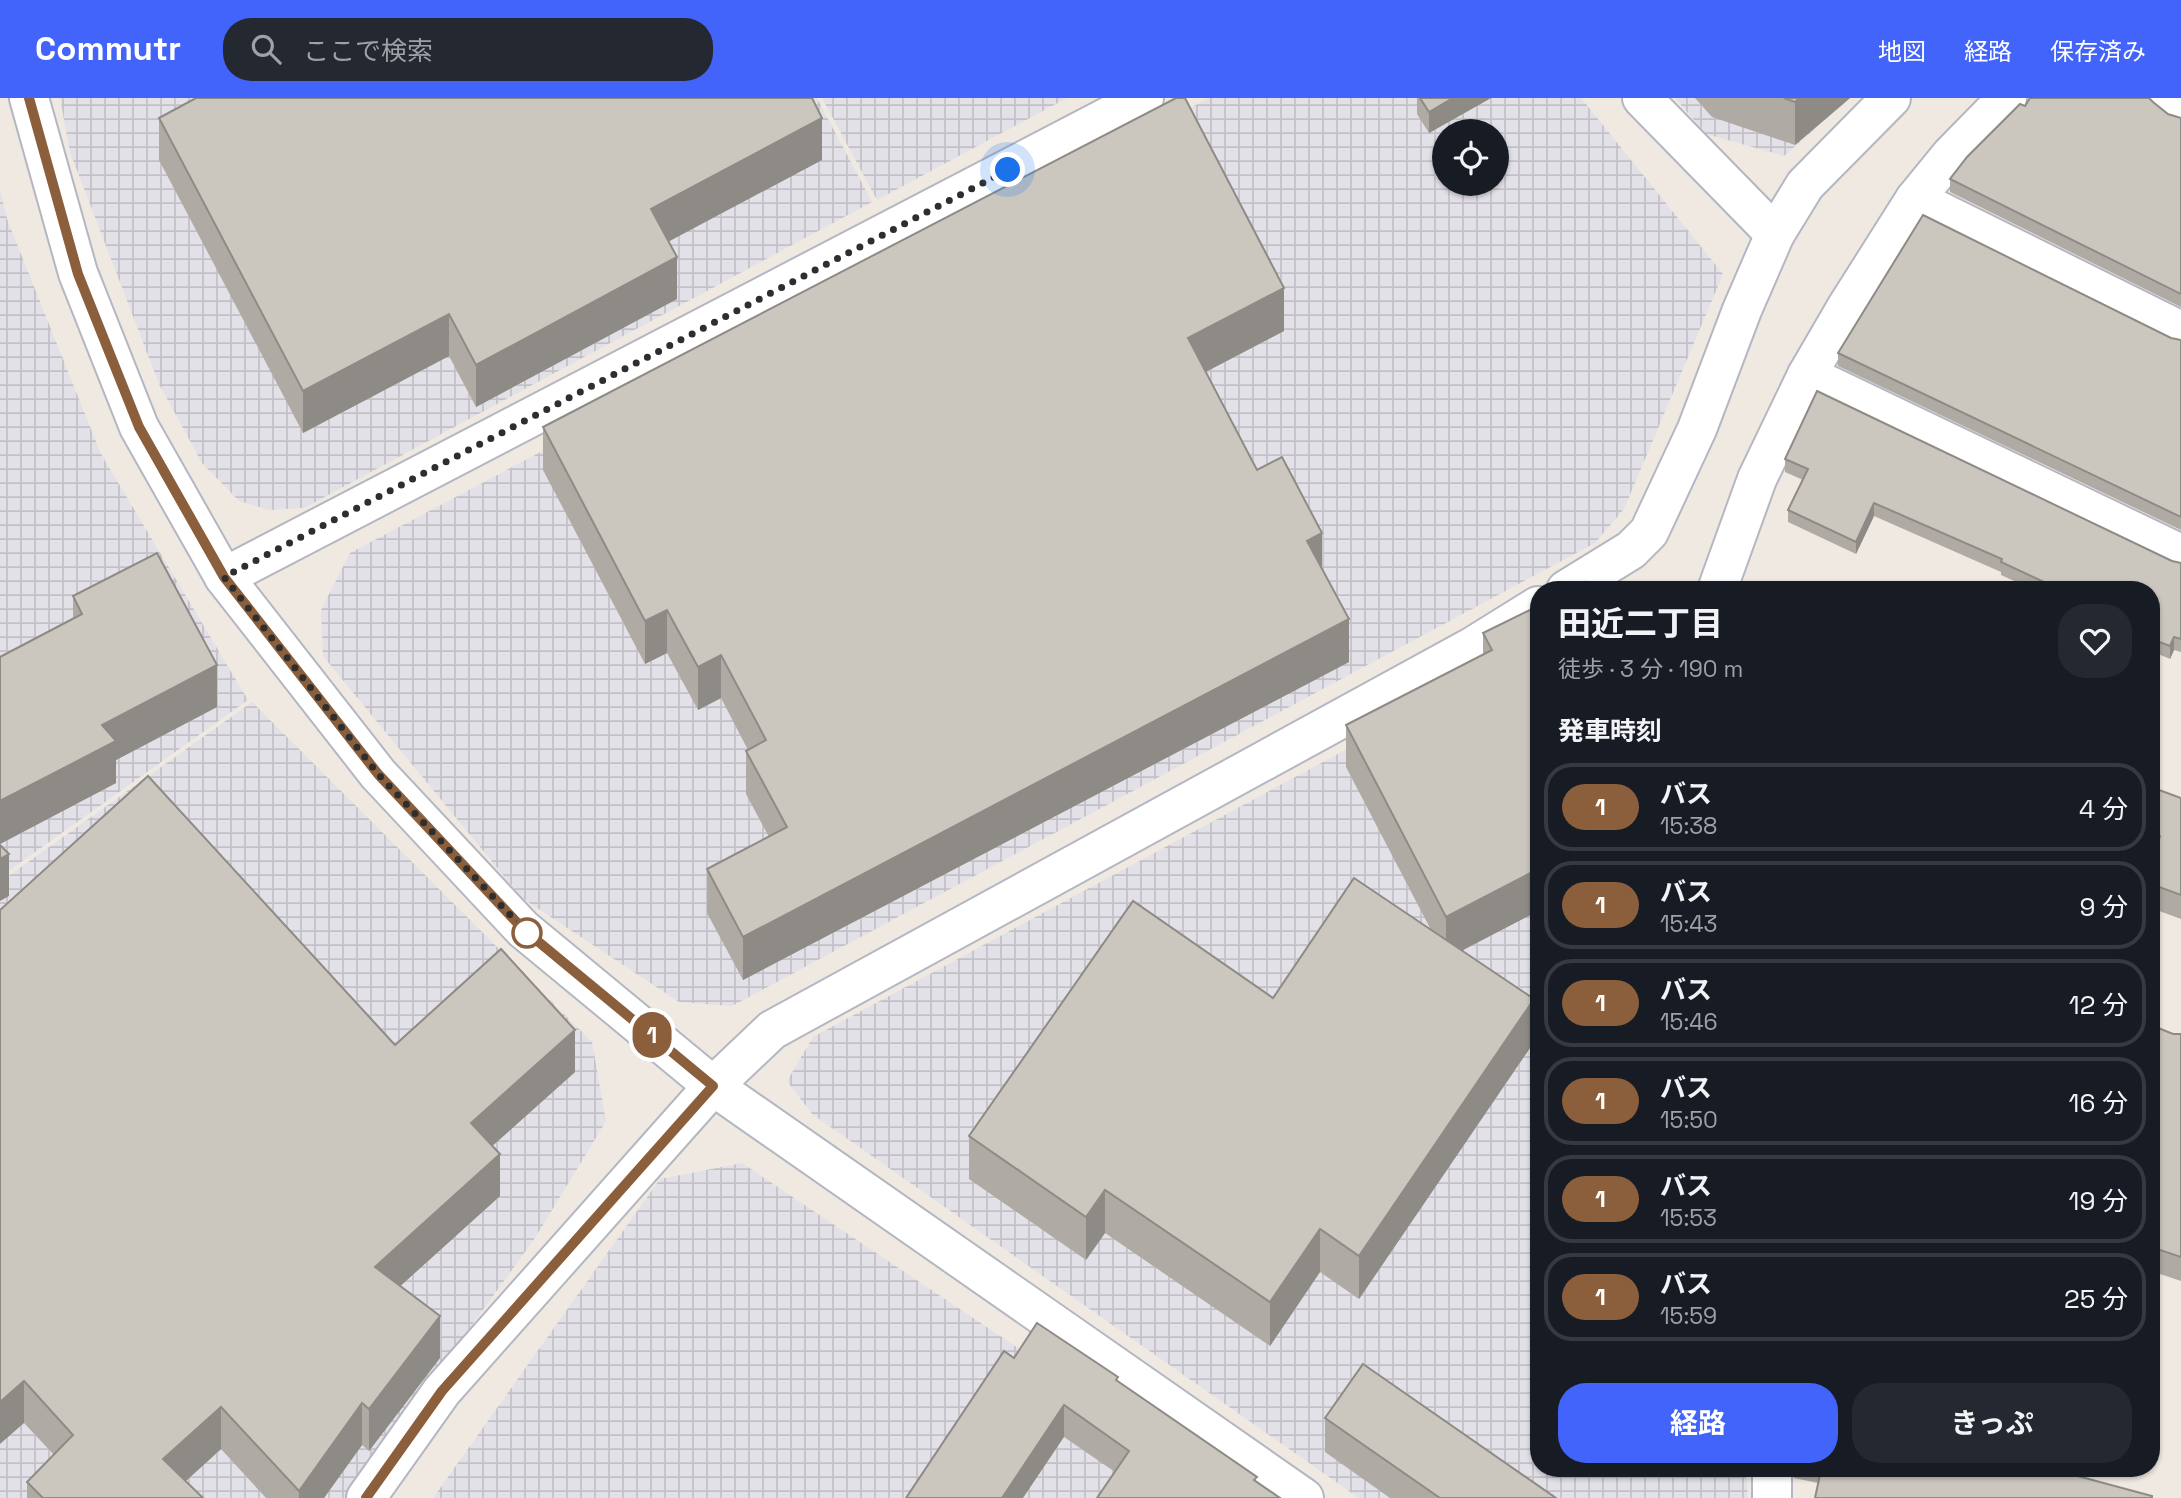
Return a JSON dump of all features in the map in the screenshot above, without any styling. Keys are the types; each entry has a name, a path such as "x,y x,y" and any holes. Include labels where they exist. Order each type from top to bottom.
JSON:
{"street":[{"path":"29,98 78,274 139,427 224,577 378,774 523,929 713,1086 1304,1498"},
{"path":"224,577 1144,98"},
{"path":"1642,98 1774,234"},
{"path":"1581,581 1631,550 1649,532 1697,429 1774,234 1805,185 1891,98"},
{"path":"1720,581 1757,480 1807,375 1846,308 1915,199 1951,155 2007,98"},
{"path":"2166,98 2181,109"},
{"path":"1915,199 2181,331"},
{"path":"1807,375 2181,554"},
{"path":"366,1498 442,1391 713,1086 772,1030 1459,654 1530,611"},
{"path":"1772,1477 1772,1498"}],"shaded area":[{"path":"60,98 817,98 872,202 304,508 269,510 239,501 202,463 159,384 70,152"},
{"path":"822,98 1067,98 877,200"},
{"path":"1209,98 1581,98 1723,274 1624,509 1595,543 732,1006 679,1002 522,898 323,656 321,610 350,553"},
{"path":"1675,98 1850,98 1784,156 1706,134"},
{"path":"0,190 7,219 101,454 248,700 0,877"},
{"path":"1530,650 1530,1477 1747,1477 1748,1498 1359,1498 812,1114 787,1081 813,1037"},
{"path":"252,702 592,1042 606,1121 535,1238 347,1498 0,1498 0,882"},
{"path":"742,1163 1242,1498 433,1498 660,1179"}],"building":[{"path":"196,98 812,98 822,118 651,209 677,257 476,365 449,314 303,391 159,118"},
{"path":"1176,98 1185,98 1284,288 1188,338 1257,470 1282,457 1322,533 1307,541 1349,619 743,937 707,869 787,827 746,751 766,740 721,655 698,667 667,610 645,621 543,427"},
{"path":"1420,98 1453,98 1429,112"},
{"path":"2030,98 2149,98 2168,114 2181,118 2181,294 1950,179 1967,157 2020,104 2025,106"},
{"path":"1923,215 2171,338 2181,340 2181,517 1838,353"},
{"path":"1817,391 2181,563 2181,639 2174,637 2170,646 2160,642 2160,581 2042,581 2001,562 2002,559 1874,503 1856,542 1788,510 1808,469 1785,459"},
{"path":"157,553 217,665 102,725 116,741 0,801 0,657 82,614 73,596"},
{"path":"1530,610 1530,873 1446,917 1346,725 1492,650 1483,633"},
{"path":"148,776 395,1045 501,949 575,1030 471,1123 500,1154 375,1267 440,1316 369,1409 362,1403 299,1491 221,1407 163,1459 203,1498 43,1498 27,1482 73,1435 24,1381 0,1402 0,910"},
{"path":"2160,790 2181,798 2181,895 2160,887"},
{"path":"0,845 9,854 0,859"},
{"path":"1354,878 1530,996 1530,1005 1359,1256 1320,1229 1270,1302 1105,1190 1086,1217 969,1136 1133,901 1273,998"},
{"path":"2160,1029 2181,1034 2181,1257 2160,1250"},
{"path":"1037,1323 1118,1377 1116,1380 1257,1477 1254,1480 1280,1498 1097,1498 1129,1451 1064,1405 1002,1498 906,1498 1004,1351 1014,1358"},
{"path":"1363,1364 1556,1498 1440,1498 1325,1418"},
{"path":"1820,1477 2081,1477 2152,1496 2152,1498 1815,1498"}],"bus line":[{"name":"1","path":"29,98 78,274 139,427 224,577 378,774 523,929 713,1086 442,1391 366,1498"}],"route":[{"path":"527,933 378,774 224,577 1008,170"}]}
